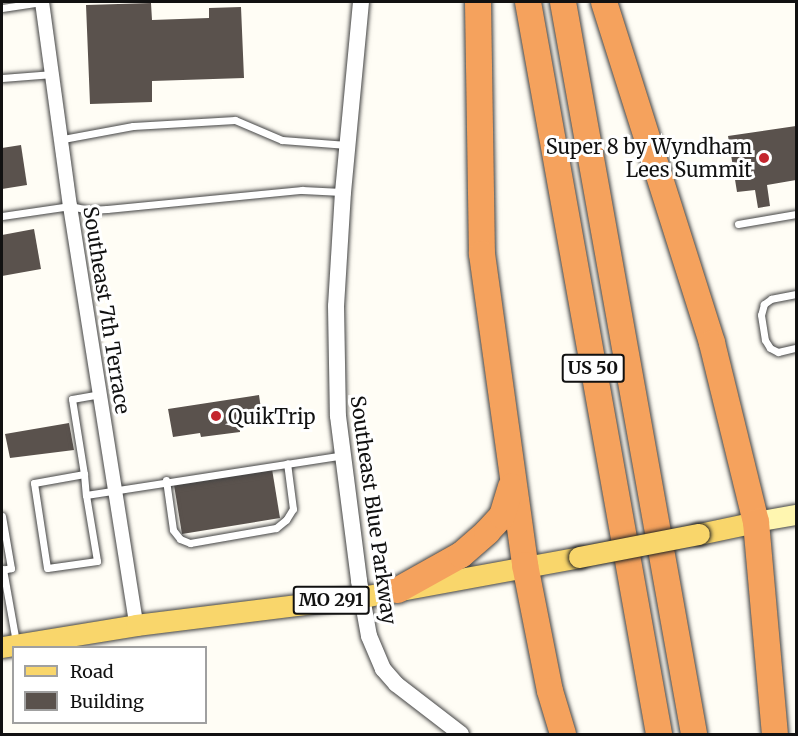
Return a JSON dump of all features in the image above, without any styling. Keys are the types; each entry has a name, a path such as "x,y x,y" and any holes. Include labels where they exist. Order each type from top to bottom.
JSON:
{"highway":[{"path":"478,2 482,254 525,565 549,691 563,735"},
{"name":"US 50","path":"528,2 659,735"},
{"name":"US 50","path":"562,2 694,735"},
{"path":"604,2 712,344 756,522 775,735"},
{"path":"398,590 461,555 487,532 501,516 513,480"}],"main road":[{"path":"525,565 579,557 796,515"},
{"name":"MO 291","path":"9,646 136,625 362,597 525,565"}],"street":[{"name":"Southeast 7th Terrace","path":"42,2 63,139 70,206 117,490 136,625"},
{"name":"Southeast Blue Parkway","path":"361,2 343,192 338,266 336,362 338,416 362,597 369,636 383,669 396,684 461,735"}],"lane":[{"path":"2,8 42,2"},
{"path":"2,78 53,74"},
{"path":"63,139 133,126 235,120 282,140 347,145"},
{"path":"2,216 70,206 89,210 302,190 343,192"},
{"path":"738,224 796,214"},
{"path":"796,294 771,299 764,304 761,315 765,340 770,348 778,352 796,348"},
{"path":"84,474 34,483 47,568 97,561 86,495 84,474 72,399 101,394"},
{"path":"86,495 166,480 343,454"},
{"path":"166,480 173,530 180,539 190,543 276,528 286,520 293,509 287,463"},
{"path":"2,516 11,568 2,570 9,646"}],"building":[{"path":"151,3 152,20 209,18 209,8 241,7 244,78 152,81 152,102 90,104 86,5"},
{"name":"Super 8 by Wyndham Lees Summit","path":"796,126 796,180 767,185 770,206 758,208 755,190 737,192 728,136"},
{"path":"21,145 27,185 2,189 2,148"},
{"path":"34,229 41,269 2,276 2,235"},
{"name":"QuikTrip","path":"259,395 263,423 240,426 240,432 201,437 200,433 173,437 168,409"},
{"path":"69,423 74,450 10,458 5,434"},
{"name":"QuikTrip","path":"272,469 280,518 182,534 174,485"}],"place":[{"name":"Super 8 by Wyndham Lees Summit","path":"764,158"},
{"name":"QuikTrip","path":"216,416"}]}
